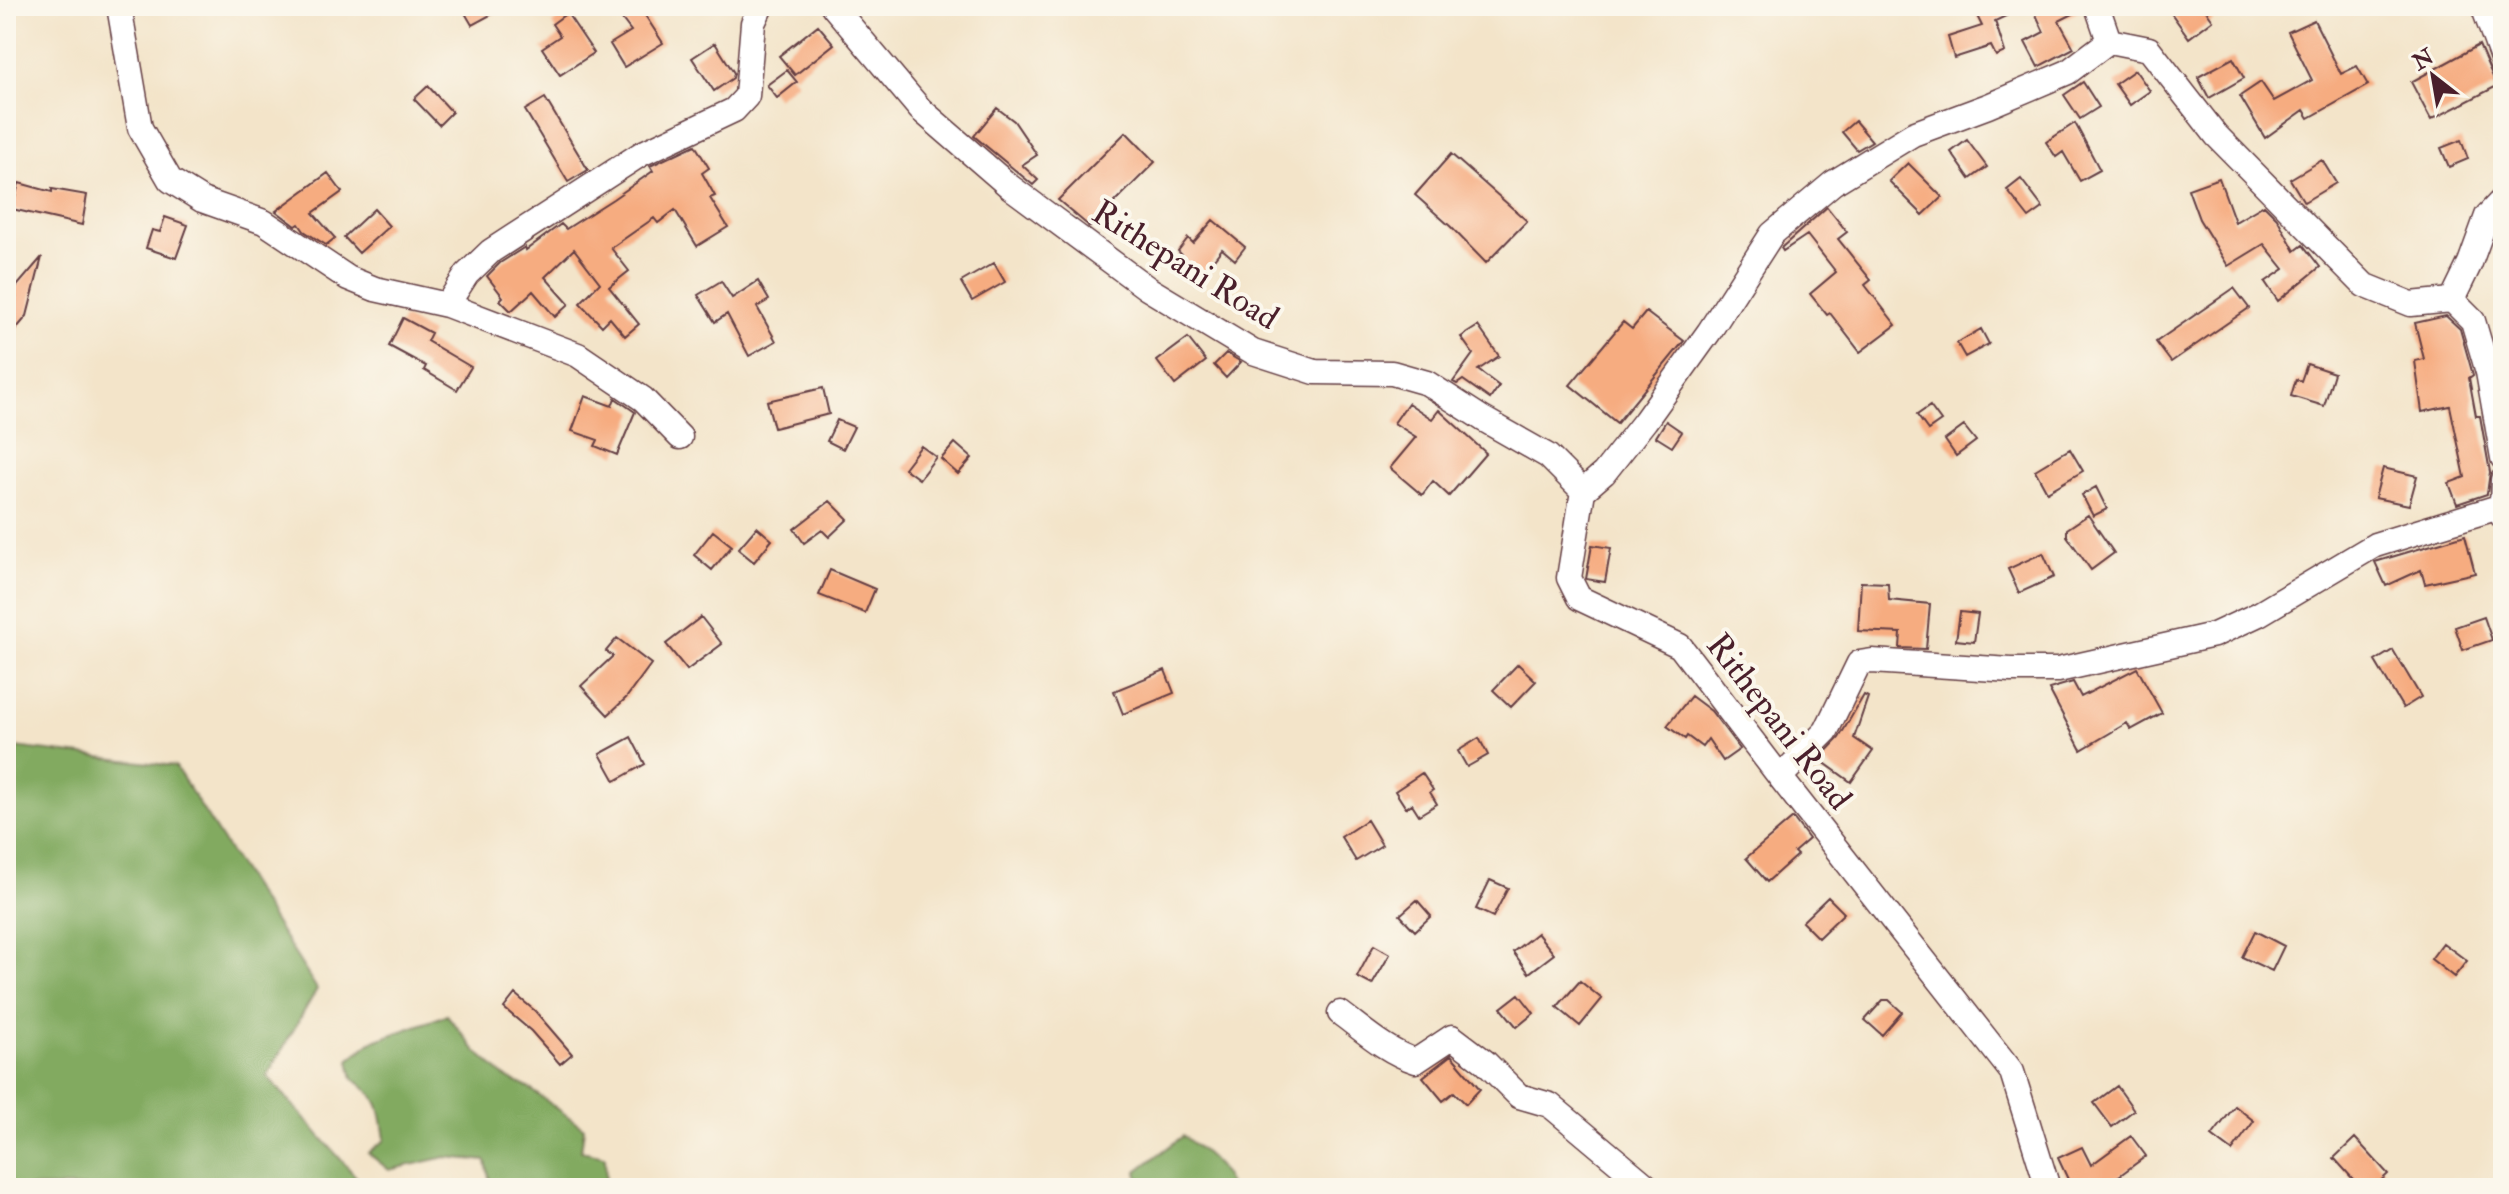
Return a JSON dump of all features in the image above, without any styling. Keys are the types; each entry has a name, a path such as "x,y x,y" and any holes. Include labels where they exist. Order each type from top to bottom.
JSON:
{"street":[{"path":"119,6 140,128 170,180 202,200 264,222 348,278 375,289 447,305 578,355 643,399 680,437"},
{"path":"447,305 467,274 491,251 641,154 734,110 747,96 753,23 761,6"},
{"name":"Rithepani Road","path":"833,6 920,109 1009,186 1147,288 1253,352 1315,372 1392,373 1427,383 1548,456 1583,491 1569,578 1579,598 1680,646 2012,1072 2048,1188"},
{"path":"2097,6 2109,41"},
{"path":"2483,6 2503,61"},
{"path":"1583,491 1604,473 1645,421 1709,332 1772,234 1833,183 1913,134 2068,72 2109,41 2149,49 2216,135 2364,285 2411,304 2452,300"},
{"path":"2452,300 2487,216 2503,199"},
{"path":"2452,300 2473,321 2488,372 2503,458"},
{"path":"1780,777 1826,731 1859,663 1872,661 2058,670 2214,635 2259,614 2375,545 2502,512 2503,480"},
{"path":"1340,1013 1373,1038 1405,1058 1416,1061 1452,1037 1485,1062 1519,1096 1550,1105 1649,1188"}],"green space":[{"path":"6,746 175,766 317,989 267,1076 366,1188 6,1187"},
{"path":"447,1015 476,1051 505,1077 529,1088 584,1128 581,1151 605,1156 606,1188 491,1188 486,1161 446,1157 389,1170 368,1153 385,1140 382,1120 374,1098 353,1079 349,1060 371,1042"},
{"path":"1183,1136 1217,1165 1230,1188 1140,1188 1137,1171"}],"building":[{"path":"461,6 507,6 472,25"},
{"path":"612,6 639,6 663,43 624,67 610,44 631,31"},
{"path":"1972,6 2027,6 1995,21 2005,52 1996,56 1991,46 1954,58 1948,37 1982,26"},
{"path":"2032,6 2082,6 2083,9 2059,21 2074,48 2038,67 2025,42 2044,32"},
{"path":"2166,6 2203,6 2213,20 2189,38"},
{"path":"567,13 594,53 560,75 542,48 560,36 552,24"},
{"path":"2314,20 2341,74 2357,66 2368,85 2309,118 2304,110 2265,138 2240,96 2261,82 2274,101 2312,80 2288,32"},
{"path":"818,25 834,44 795,75 779,56"},
{"path":"715,43 734,73 733,78 714,91 692,58"},
{"path":"2479,45 2497,86 2431,120 2411,82"},
{"path":"2233,58 2244,78 2209,98 2198,77"},
{"path":"787,70 797,82 777,98 767,85"},
{"path":"2135,70 2150,91 2130,105 2115,84"},
{"path":"2083,82 2099,107 2080,119 2064,95"},
{"path":"428,86 452,112 439,125 414,99"},
{"path":"545,98 588,170 568,182 525,110"},
{"path":"997,108 1014,121 1037,155 1022,165 1038,180 1033,185 974,136"},
{"path":"1855,121 1872,141 1857,150 1842,132"},
{"path":"2075,123 2100,170 2080,181 2063,152 2056,157 2046,142"},
{"path":"1126,132 1155,162 1090,227 1058,200"},
{"path":"1967,140 1987,167 1970,179 1951,152"},
{"path":"2461,140 2468,159 2449,167 2441,148"},
{"path":"695,145 709,168 702,173 715,196 710,198 728,227 697,246 675,210 658,223 654,218 611,248 629,271 609,287 639,324 625,336 610,318 602,326 580,303 600,283 574,249 545,277 569,304 555,317 533,291 511,311 500,300 503,297 487,276 500,263 525,247 526,250 561,224 566,229 613,199 653,171 650,166"},
{"path":"1451,154 1527,221 1486,263 1415,195"},
{"path":"2322,160 2336,183 2304,202 2290,179"},
{"path":"1908,163 1942,197 1923,215 1889,181"},
{"path":"328,173 342,192 313,213 335,238 326,245 276,211"},
{"path":"2219,178 2235,222 2264,205 2277,218 2295,251 2303,245 2320,267 2278,301 2265,282 2284,269 2264,244 2228,266 2199,219 2188,189"},
{"path":"2021,179 2043,208 2029,218 2007,190"},
{"path":"19,183 52,192 52,189 87,195 82,225 12,209"},
{"path":"1827,207 1847,232 1838,239 1871,280 1865,285 1896,325 1860,352 1830,313 1827,315 1810,294 1836,272 1807,235 1783,251 1781,248"},
{"path":"374,209 389,226 359,253 344,237"},
{"path":"165,217 188,225 176,258 146,248 152,230 160,232"},
{"path":"1213,220 1245,247 1235,260 1222,249 1195,283 1174,267 1183,256 1178,251 1188,238 1193,243"},
{"path":"42,257 27,316 6,341 6,308 16,297 11,293"},
{"path":"994,263 1005,282 972,301 961,282"},
{"path":"721,281 732,298 758,281 769,300 757,307 776,341 749,356 727,314 715,322 698,295"},
{"path":"2234,288 2249,308 2171,362 2156,342"},
{"path":"1646,312 1684,341 1617,423 1570,385 1623,322 1632,329"},
{"path":"2446,316 2460,329 2473,375 2469,378 2476,416 2480,416 2490,472 2487,494 2457,504 2449,483 2465,477 2450,406 2422,412 2415,361 2424,359 2415,323"},
{"path":"403,318 431,333 427,341 471,367 457,390 424,370 426,366 389,346"},
{"path":"1478,326 1499,356 1478,370 1499,386 1490,399 1463,380 1457,384 1453,382 1473,354 1461,337"},
{"path":"1981,329 1989,344 1965,357 1957,343"},
{"path":"1188,338 1206,361 1175,385 1157,361"},
{"path":"1226,353 1241,362 1226,378 1214,365"},
{"path":"2307,364 2334,373 2324,406 2291,396 2296,379 2301,381"},
{"path":"823,388 829,414 774,428 767,401"},
{"path":"585,396 612,406 615,398 635,412 617,455 595,446 598,440 572,431"},
{"path":"1408,403 1432,419 1439,410 1486,453 1449,496 1433,481 1422,495 1390,468 1416,437 1394,423"},
{"path":"1930,406 1941,421 1928,430 1917,415"},
{"path":"837,420 854,427 843,449 827,441"},
{"path":"1666,421 1682,432 1672,447 1656,437"},
{"path":"1964,426 1976,441 1956,456 1945,440"},
{"path":"955,443 972,458 958,474 941,459"},
{"path":"921,446 936,457 919,479 904,468"},
{"path":"2070,449 2083,471 2047,492 2035,470"},
{"path":"2383,468 2417,476 2409,505 2375,498"},
{"path":"2096,487 2107,509 2093,516 2082,495"},
{"path":"830,501 848,519 829,537 822,530 804,543 794,529"},
{"path":"2088,515 2114,553 2091,570 2067,536 2067,529"},
{"path":"757,527 772,540 754,562 738,549"},
{"path":"713,531 732,546 712,570 694,555"},
{"path":"2465,535 2475,573 2425,584 2421,570 2386,586 2375,562"},
{"path":"1592,545 1611,548 1605,582 1586,579"},
{"path":"2043,553 2054,577 2019,593 2008,569"},
{"path":"830,570 875,589 865,613 819,595"},
{"path":"1861,582 1888,583 1889,600 1930,604 1926,649 1900,648 1901,633 1858,631"},
{"path":"1960,612 1978,614 1974,642 1956,640"},
{"path":"701,617 722,644 687,670 666,644"},
{"path":"2484,617 2492,640 2463,650 2455,627"},
{"path":"617,638 651,664 626,698 608,715 581,686 613,656 606,651"},
{"path":"2393,650 2421,697 2403,708 2375,661"},
{"path":"1518,664 1536,681 1511,707 1493,690"},
{"path":"2137,668 2162,713 2131,730 2127,723 2081,750 2049,689 2073,682 2081,697"},
{"path":"1165,670 1174,693 1123,714 1114,691"},
{"path":"1864,695 1868,697 1854,738 1873,751 1851,782 1819,759 1839,738"},
{"path":"1691,696 1711,711 1740,749 1723,761 1708,739 1702,747 1667,726"},
{"path":"631,737 645,764 615,781 600,754"},
{"path":"1479,738 1488,755 1467,767 1458,751"},
{"path":"1422,773 1433,790 1430,792 1437,804 1419,815 1412,804 1406,808 1395,791"},
{"path":"1793,818 1809,839 1794,852 1797,855 1767,882 1746,858"},
{"path":"1367,820 1382,845 1356,861 1341,837"},
{"path":"1490,880 1508,888 1493,917 1476,909"},
{"path":"1828,897 1844,913 1818,938 1802,922"},
{"path":"1417,900 1431,916 1415,931 1400,915"},
{"path":"2255,931 2284,946 2272,971 2242,957"},
{"path":"1537,933 1554,954 1529,973 1513,952"},
{"path":"2443,943 2467,961 2454,977 2431,959"},
{"path":"1374,945 1390,954 1372,985 1357,977"},
{"path":"1580,981 1602,999 1580,1026 1557,1007"},
{"path":"515,994 535,1011 572,1054 560,1064 531,1031 504,1008"},
{"path":"1519,994 1534,1013 1517,1027 1501,1008"},
{"path":"1883,1000 1889,1000 1902,1012 1882,1035 1865,1020"},
{"path":"1451,1055 1480,1089 1466,1104 1454,1092 1443,1101 1423,1077"},
{"path":"2117,1086 2134,1110 2112,1127 2094,1103"},
{"path":"2235,1106 2254,1121 2232,1151 2212,1136"},
{"path":"2131,1136 2146,1156 2119,1176 2094,1188 2072,1188 2058,1158 2082,1147 2091,1165"},
{"path":"2355,1138 2388,1174 2373,1188 2361,1188 2334,1158"}]}
